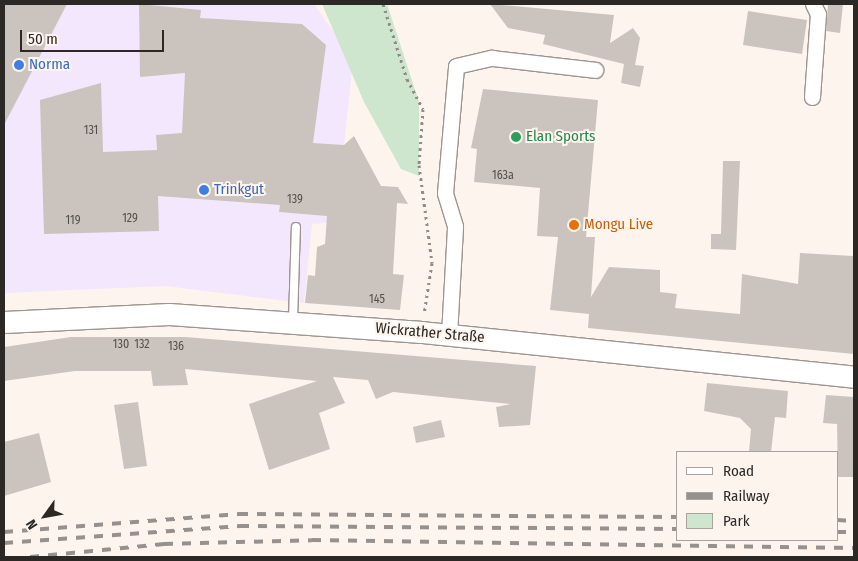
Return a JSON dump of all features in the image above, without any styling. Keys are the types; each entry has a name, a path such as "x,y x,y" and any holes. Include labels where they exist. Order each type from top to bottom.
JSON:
{"main road":[{"name":"Wickrather Straße","path":"4,322 169,314 421,332 854,377"}],"street":[{"path":"812,97 818,14 813,4"},
{"path":"449,335 455,226 445,193 456,66 492,58 595,70"}],"lane":[{"path":"292,322 296,226"}],"path":[{"path":"383,4 407,79 423,109 419,165 432,263 421,332"}],"shaded area":[{"path":"4,4 314,4 353,60 336,222 312,224 304,303 165,286 4,293"}],"green space":[{"path":"322,4 387,4 419,102 419,176 401,169 364,102"}],"building":[{"name":"Norma","path":"4,4 67,4 4,125"},
{"path":"139,4 201,10 200,18 302,24 326,45 313,143 344,145 354,136 381,186 398,187 408,204 397,203 393,274 404,275 400,310 305,303 308,275 315,276 317,247 325,244 327,216 279,212 280,205 158,196 159,231 44,234 40,100 101,83 103,152 157,150 156,135 182,133 185,73 140,77"},
{"path":"490,4 614,15 610,43 633,28 640,38 635,65 644,66 640,87 621,83 624,64 543,44 545,35 508,28"},
{"path":"828,4 843,4 840,33 826,31"},
{"path":"748,11 807,20 802,54 743,45"},
{"path":"483,89 598,100 586,237 595,237 591,297 609,267 660,270 660,292 677,294 675,308 740,314 742,274 798,284 800,253 853,256 854,354 588,328 589,314 550,310 558,237 537,236 540,188 474,182 477,149 471,148"},
{"path":"723,161 740,161 736,250 711,249 711,234 721,234"},
{"path":"71,337 185,337 536,366 530,425 499,427 496,407 511,404 393,392 376,399 368,380 333,377 345,403 319,413 330,449 269,470 249,404 317,381 185,369 188,385 153,386 151,371 75,371 4,381 4,347"},
{"path":"707,383 788,391 786,418 775,417 771,451 749,451 751,429 740,418 704,411"},
{"path":"826,395 854,397 854,477 838,477 837,424 823,423"},
{"path":"138,402 147,466 124,469 114,405"},
{"path":"441,420 445,437 416,443 413,427"},
{"path":"39,433 51,482 4,496 4,442"}],"railway":[{"path":"4,532 239,514 676,517"},
{"path":"838,520 854,521"},
{"path":"4,543 240,526 676,529"},
{"path":"838,532 854,532"},
{"path":"30,557 164,544 312,540 854,548"}],"place":[{"name":"Norma","path":"19,65"},
{"name":"Elan Sports","path":"516,137"},
{"name":"Trinkgut","path":"204,190"},
{"name":"Mongu Live","path":"574,225"}]}
